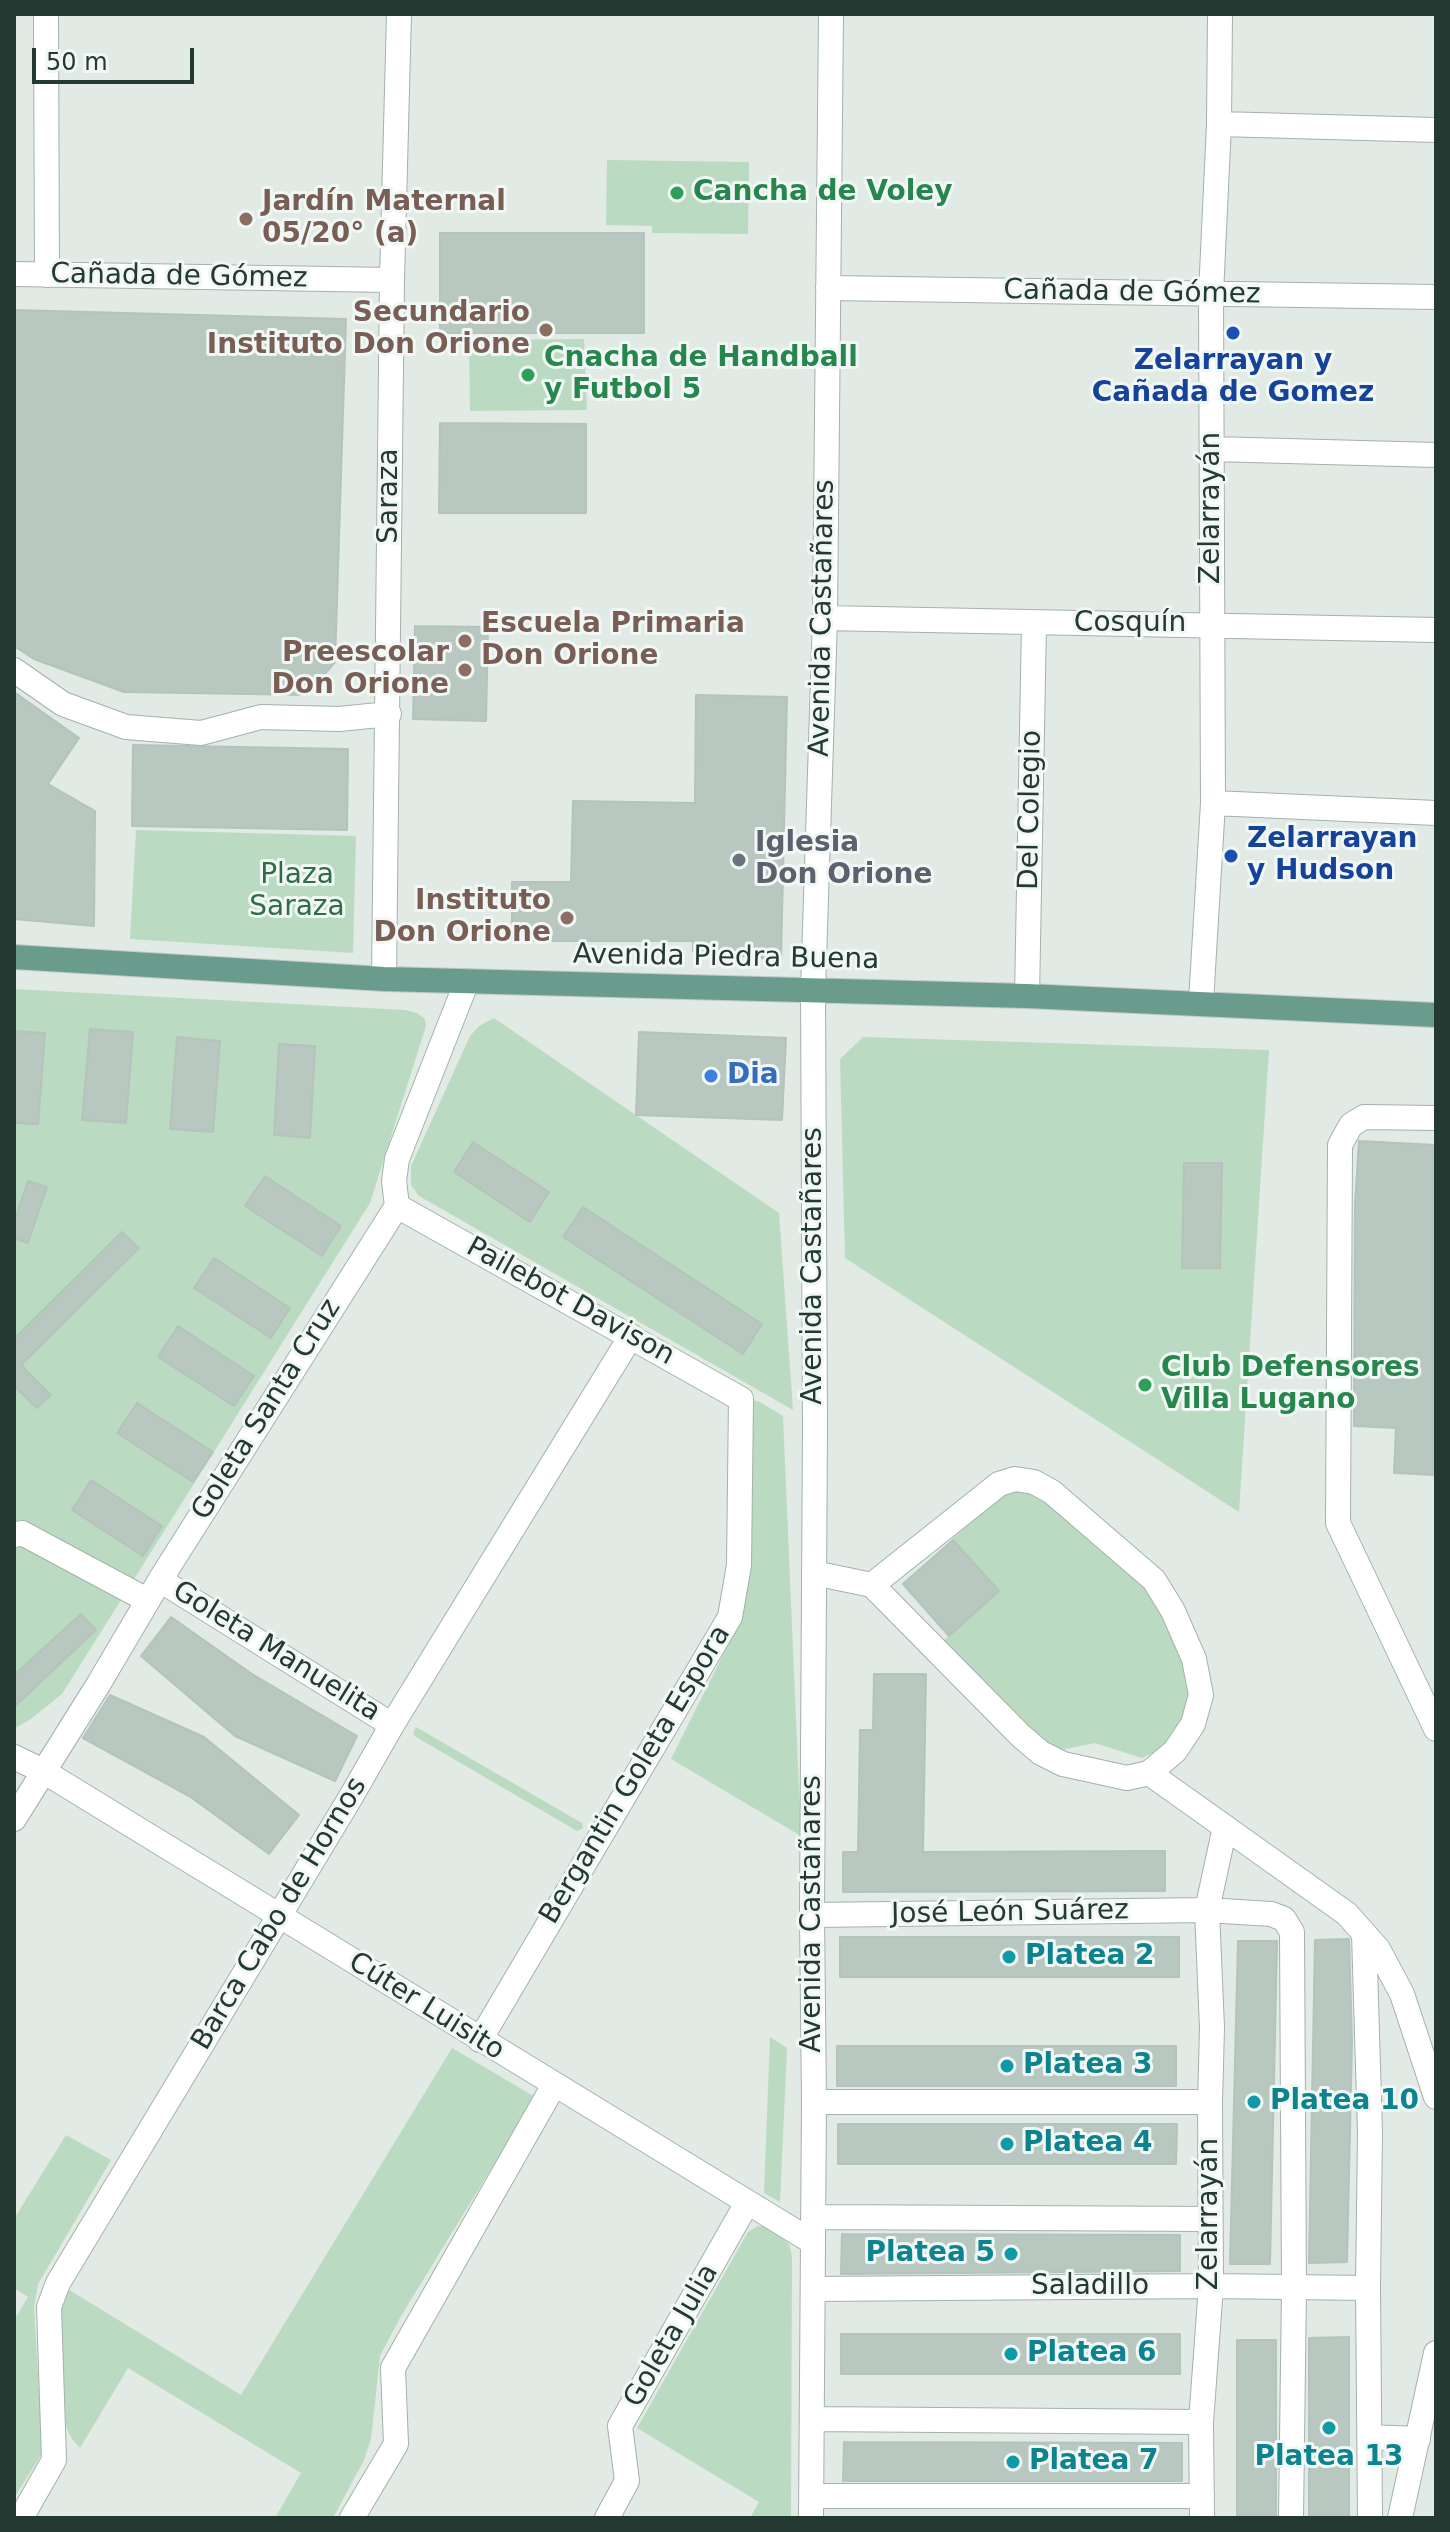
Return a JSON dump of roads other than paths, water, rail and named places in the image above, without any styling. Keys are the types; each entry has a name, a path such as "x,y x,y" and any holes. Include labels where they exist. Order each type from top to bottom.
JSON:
{"main road":[{"name":"Avenida Piedra Buena","path":"14,957 384,979 1027,996 1436,1015"}],"street":[{"path":"46,14 47,275"},
{"name":"Saraza","path":"384,979 392,280 399,14"},
{"name":"Avenida Castañares","path":"811,2507 814,2102 813,990 825,618 831,14"},
{"name":"Zelarrayán","path":"1201,1002 1213,803 1211,294 1219,124 1220,14"},
{"path":"1219,124 1436,130"},
{"name":"Cañada de Gómez","path":"14,274 392,280"},
{"name":"Cañada de Gómez","path":"828,288 1436,297"},
{"path":"1213,449 1436,455"},
{"name":"Cosquín","path":"825,618 1436,630"},
{"name":"Del Colegio","path":"1027,996 1034,623"},
{"path":"14,670 63,704 126,727 201,733 261,717 339,719 389,714"},
{"path":"1213,803 1436,813"},
{"path":"397,1206 394,1181 397,1159 467,981"},
{"path":"1436,1118 1364,1117 1351,1125 1340,1145 1338,1507 1338,1523 1436,1729"},
{"name":"Pailebot Davison","path":"397,1206 741,1399"},
{"name":"Goleta Santa Cruz","path":"14,1819 154,1590 397,1206"},
{"name":"Barca Cabo de Hornos","path":"21,2518 54,2460 49,2307 58,2283 392,1725 631,1336"},
{"name":"Bergantin Goleta Espora","path":"480,2040 730,1617 739,1565 741,1399"},
{"path":"814,1573 872,1585 1021,1736 1041,1753 1063,1764 1127,1778 1149,1773 1175,1751 1193,1724 1201,1695 1194,1659 1173,1611 1154,1580 1052,1492 1034,1482 1015,1479 999,1484 872,1585"},
{"name":"Goleta Manuelita","path":"14,1535 22,1533 154,1590 392,1725"},
{"name":"Cúter Luisito","path":"14,1757 43,1771 747,2203 812,2229"},
{"path":"1149,1773 1347,1914 1378,1949 1402,1994 1436,2097"},
{"name":"Zelarrayán","path":"1202,2507 1201,2422 1211,2286 1212,2028 1207,1910 1225,1827"},
{"name":"José León Suárez","path":"812,1915 1207,1910 1271,1914 1284,1919 1292,1932 1294,2288 1291,2518"},
{"path":"1364,1934 1370,2132 1370,2518"},
{"path":"352,2518 396,2444 393,2368 554,2085"},
{"path":"814,2102 1210,2102"},
{"name":"Goleta Julia","path":"607,2518 627,2481 620,2426 747,2203"},
{"path":"812,2229 1210,2219"},
{"name":"Saladillo","path":"813,2289 1368,2288"},
{"path":"1400,2518 1418,2439 1431,2404 1436,2353"},
{"path":"812,2419 1201,2422"},
{"path":"1369,2437 1418,2439"},
{"path":"811,2507 1202,2507"}],"place":[{"name":"Cancha de Voley","path":"677,193"},
{"name":"Jardín Maternal 05/20° (a)","path":"246,219"},
{"name":"Secundario Instituto Don Orione","path":"546,330"},
{"name":"Zelarrayan y Cañada de Gomez","path":"1233,333"},
{"name":"Cnacha de Handball y Futbol 5","path":"528,375"},
{"name":"Escuela Primaria Don Orione","path":"465,641"},
{"name":"Preescolar Don Orione","path":"465,670"},
{"name":"Zelarrayan y Hudson","path":"1231,856"},
{"name":"Iglesia Don Orione","path":"739,860"},
{"name":"Instituto Don Orione","path":"567,918"},
{"name":"Dia","path":"711,1076"},
{"name":"Club Defensores Villa Lugano","path":"1145,1385"},
{"name":"Platea 2","path":"1009,1957"},
{"name":"Platea 3","path":"1007,2066"},
{"name":"Platea 10","path":"1254,2102"},
{"name":"Platea 4","path":"1007,2144"},
{"name":"Platea 5","path":"1011,2254"},
{"name":"Platea 6","path":"1011,2354"},
{"name":"Platea 13","path":"1329,2428"},
{"name":"Platea 7","path":"1013,2462"}],"park label":[{"name":"Plaza Saraza","path":"297,892"}]}
